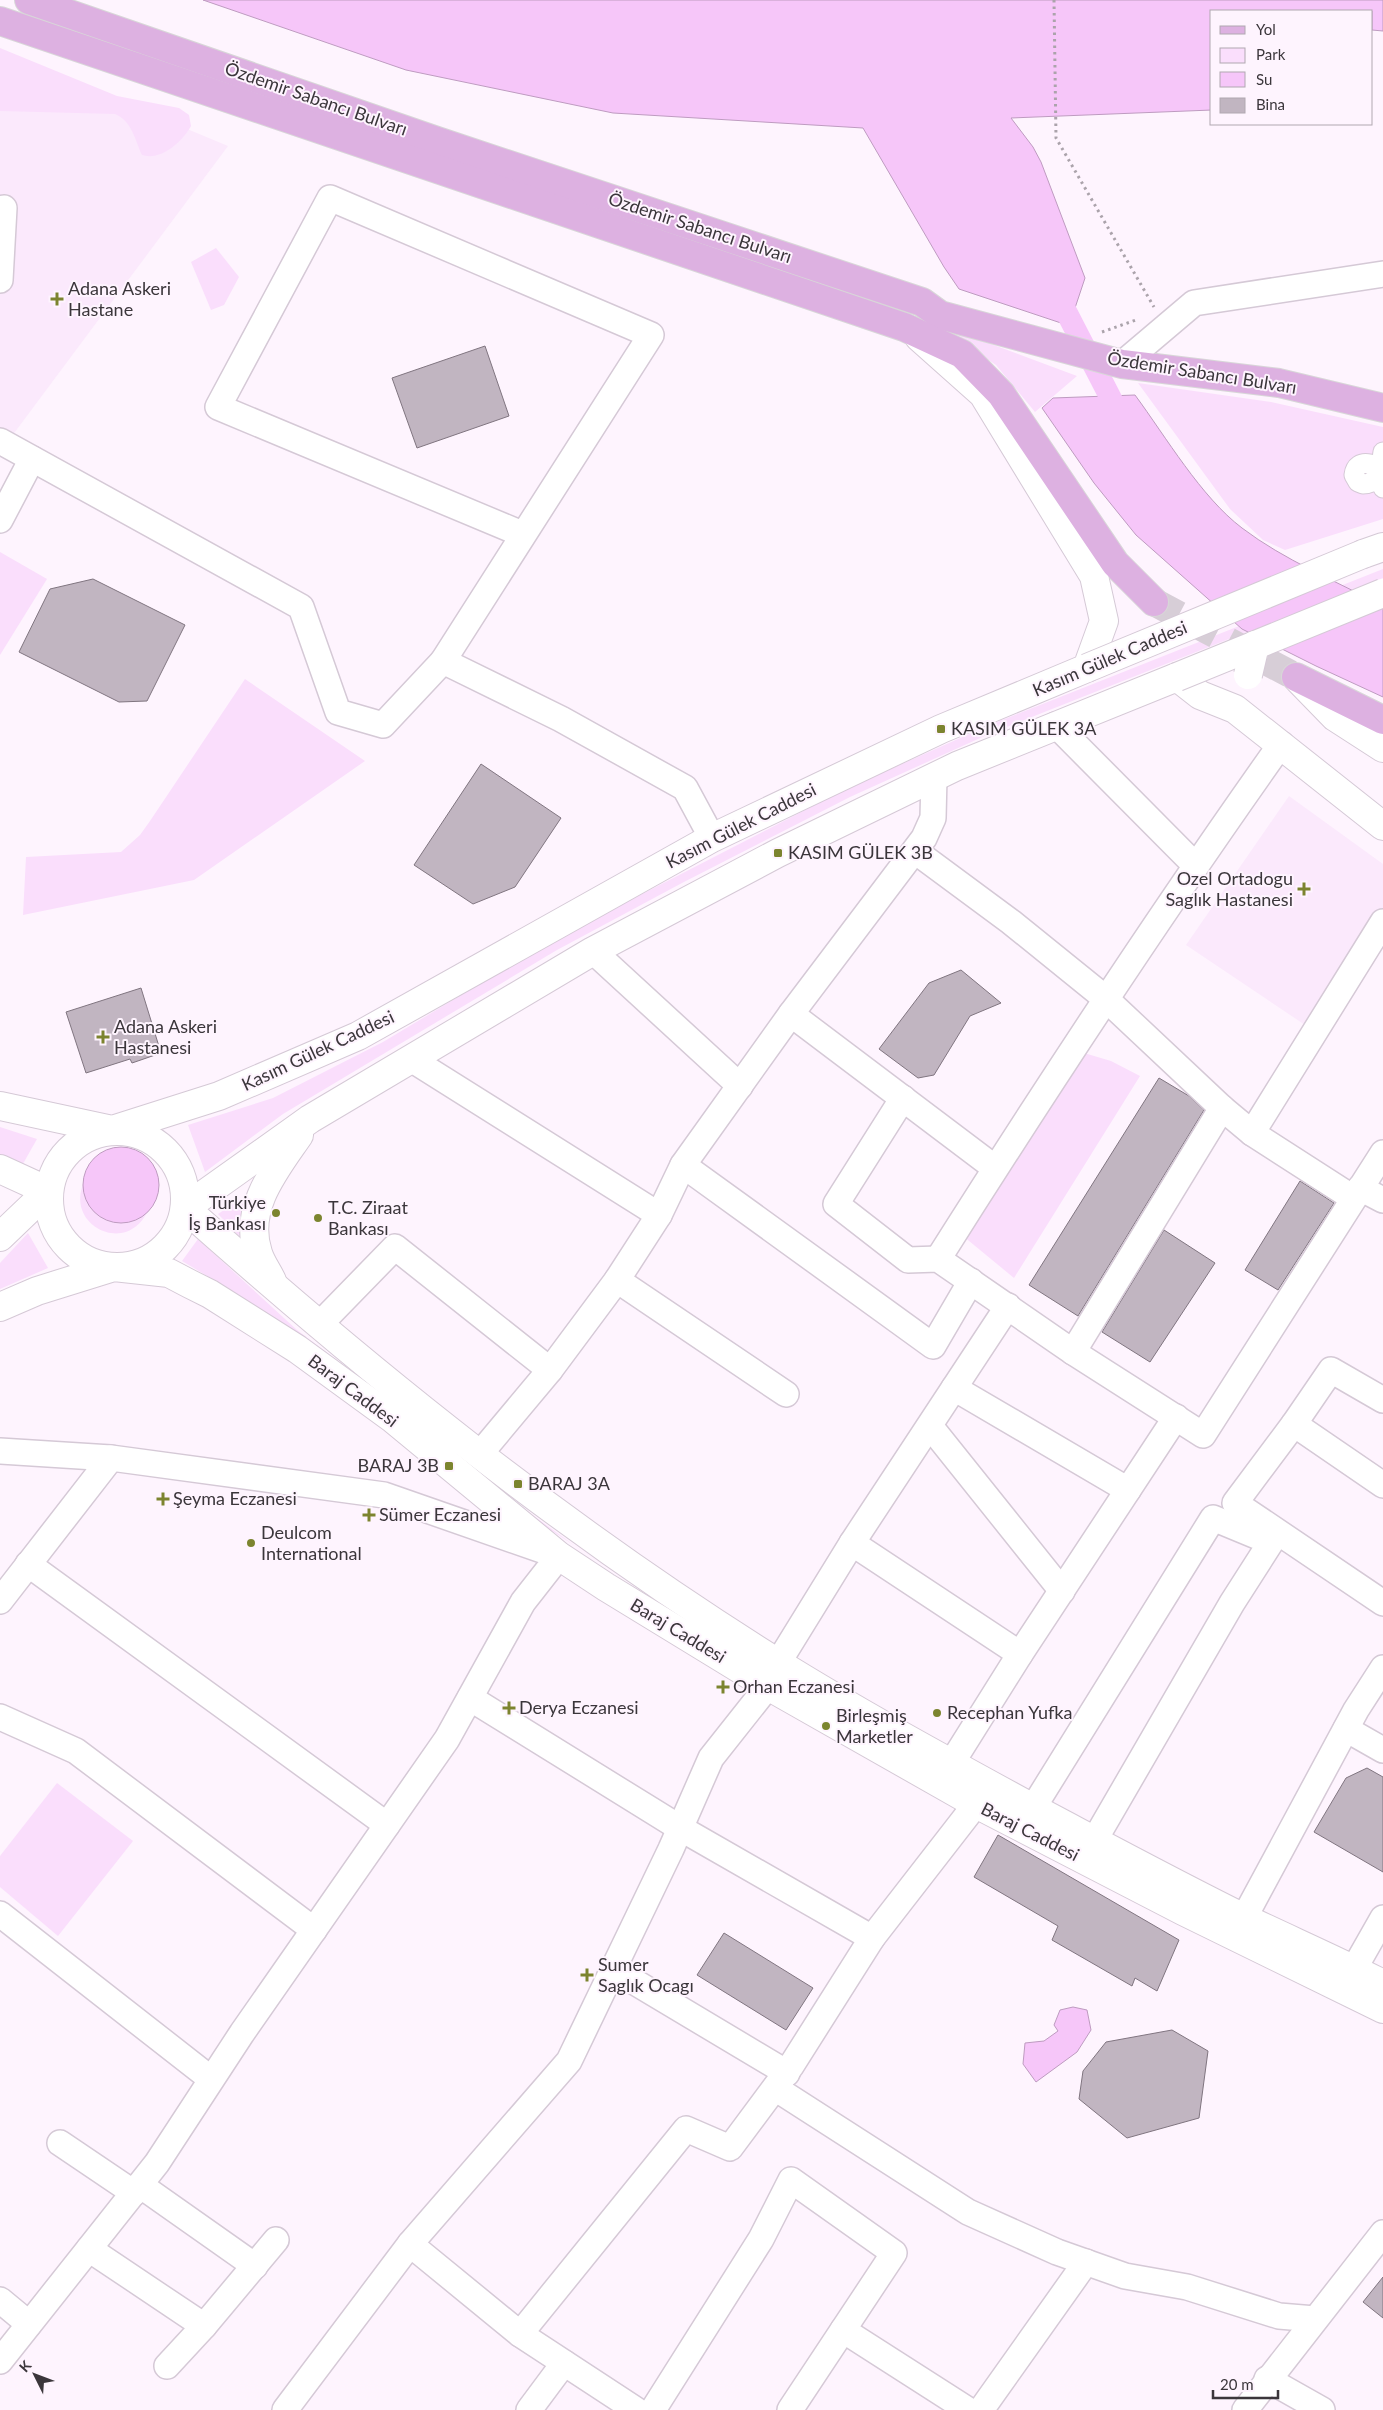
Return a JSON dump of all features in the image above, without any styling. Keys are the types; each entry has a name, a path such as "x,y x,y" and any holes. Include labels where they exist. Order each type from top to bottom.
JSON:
{"main road":[{"name":"Özdemir Sabancı Bulvarı","path":"29,0 437,141 922,302 940,315 1122,364 1280,383 1383,408"},
{"name":"Özdemir Sabancı Bulvarı","path":"0,21 326,130 913,331 962,354 1000,394 1114,563 1154,602"},
{"path":"913,331 983,394 1094,576 1104,622 1087,668"},
{"name":"Kasım Gülek Caddesi","path":"112,1130 219,1096 358,1036 712,838 941,729 1373,551"},
{"path":"184,1208 310,1119 592,951 778,853 934,777 1383,593"},
{"path":"1236,709 1248,675 1255,645"},
{"path":"1178,677 1200,695 1236,709 1383,826"},
{"path":"1383,720 1296,677 1335,717 1383,748"},
{"path":"0,1106 112,1130 136,1132 158,1142 174,1160 183,1179 184,1208 182,1222 171,1241 155,1256 135,1265 114,1267 37,1291 0,1308"},
{"path":"276,1288 258,1253 254,1217 268,1179 310,1119"},
{"path":"112,1130 89,1135 70,1149 55,1168 48,1191 50,1214 59,1236 80,1256 92,1263 114,1267"},
{"path":"0,1169 48,1191"},
{"path":"0,1237 48,1191"},
{"name":"Baraj Caddesi","path":"184,1208 319,1325 479,1455 773,1674 976,1804 1183,1911 1383,2009"},
{"name":"Baraj Caddesi","path":"114,1267 169,1273 210,1294 297,1349 393,1419 559,1556 592,1579 1244,1918 1383,1984"}],"street":[{"path":"0,441 301,607 338,712 384,726 443,661 522,534 651,335 330,198 218,407 522,534"},
{"path":"0,280 4,208"},
{"path":"1122,364 1194,303 1383,274"},
{"path":"1381,482 1383,452"},
{"path":"0,520 32,459"},
{"path":"443,661 561,719 685,788 712,838"},
{"path":"1056,726 1195,865"},
{"path":"938,1260 1105,998 1195,865 1281,744"},
{"path":"479,1455 550,1370 617,1280 659,1215 684,1165 791,1014 915,851 933,818 934,777"},
{"path":"915,851 1011,922 1105,998 1222,1108 1252,1133 1357,1193 1383,1200"},
{"path":"1252,1133 1383,922"},
{"path":"592,951 740,1086"},
{"path":"791,1014 995,1168"},
{"path":"411,1059 659,1215"},
{"path":"903,1098 836,1204 908,1260 938,1260 1073,1352 1203,1435 1383,1153"},
{"path":"1073,1352 1222,1108"},
{"path":"684,1165 933,1346 971,1281"},
{"path":"319,1325 395,1247 550,1370"},
{"path":"617,1280 786,1394"},
{"path":"285,2410 410,2244 569,2061 680,1828 711,1758 773,1674 852,1543 1008,1306"},
{"path":"1383,1400 1331,1370 1294,1424 1235,1503 1383,1603"},
{"path":"954,1388 1128,1490"},
{"path":"951,1764 1020,1654 1176,1417"},
{"path":"1294,1424 1383,1485"},
{"path":"930,1426 1062,1591"},
{"path":"0,1452 111,1458 384,1495 559,1556 523,1602 447,1738 211,2079 157,2163 0,2361"},
{"path":"0,1601 111,1458"},
{"path":"1033,1808 1213,1518 1271,1542 1232,1603 1094,1841"},
{"path":"852,1543 1020,1654"},
{"path":"28,1564 387,1824"},
{"path":"1244,1918 1346,1729 1383,1668"},
{"path":"470,1698 680,1828 872,1938"},
{"path":"0,1717 76,1751 314,1930"},
{"path":"1346,1729 1383,1750"},
{"path":"520,2334 686,2129 730,2148 781,2081 872,1938 976,1804"},
{"path":"0,1914 211,2079"},
{"path":"1354,1969 1383,1918"},
{"path":"613,1970 781,2081 968,2212 1057,2252 1125,2276 1187,2287 1279,2316 1315,2319"},
{"path":"60,2143 137,2189 255,2266"},
{"path":"653,2410 761,2239 791,2180 894,2253 790,2410"},
{"path":"1244,2410 1383,2233"},
{"path":"168,2366 276,2240"},
{"path":"410,2244 520,2334 636,2410"},
{"path":"89,2249 204,2326"},
{"path":"981,2410 1086,2262"},
{"path":"0,2300 29,2324"},
{"path":"843,2330 968,2410"},
{"path":"529,2410 564,2363"},
{"path":"1267,2379 1322,2410"}],"path":[{"path":"1054,0 1056,138 1157,312"},
{"path":"1097,332 1105,332 1140,319"}],"shaded area":[{"name":"Adana Askeri Hastane","path":"0,51 228,146 0,452"},
{"name":"Ozel Ortadogu Saglık Hastanesi","path":"1289,796 1383,864 1383,915 1308,1027 1186,945"}],"green space":[{"path":"0,48 117,96 179,108 189,115 191,126 177,144 170,149 163,153 149,156 142,155 129,126 121,117 115,114 0,111"},
{"path":"216,248 239,277 224,305 211,310 191,262"},
{"path":"719,250 967,335 1077,376 1035,412 996,365 962,342"},
{"path":"1138,383 1271,402 1383,427 1383,519 1285,550 1263,540 1230,509"},
{"path":"0,552 47,579 0,655"},
{"path":"1383,569 1383,578 989,734 850,797 682,883 557,950 283,1114 205,1172 188,1125 273,1098 383,1042 551,941 846,789 987,726"},
{"path":"245,679 365,761 194,880 23,915 26,857 121,852 140,835"},
{"path":"1084,1053 1111,1061 1140,1076 1014,1278 963,1236"},
{"path":"0,1127 37,1139 20,1169 0,1156"},
{"path":"91,1171 151,1202 142,1221 128,1231 114,1233 99,1229 88,1220 81,1206 81,1190"},
{"path":"252,1192 250,1247 218,1214"},
{"path":"28,1233 48,1268 0,1289 0,1263"},
{"path":"198,1239 297,1330 380,1393 523,1508 575,1546 732,1651 521,1510 294,1333 239,1295 182,1261"},
{"path":"57,1783 133,1841 58,1936 0,1887 0,1856"}],"water":[{"path":"203,0 1383,0 1383,31 1373,30 1373,10 1210,10 1210,110 1011,118 1033,147 1041,162 1085,278 1072,317 1061,323 959,289 944,267 863,128 613,113 406,70"},
{"path":"1135,395 1198,483 1212,500 1242,528 1258,540 1293,560 1383,606 1383,697 1242,629 1136,535 1094,483 1042,408 1053,398"},
{"path":"121,1147 135,1150 148,1158 156,1171 159,1185 156,1199 148,1212 135,1220 121,1223 107,1220 94,1212 86,1199 83,1185 86,1171 94,1158 107,1150"},
{"path":"1073,2007 1087,2010 1091,2030 1077,2052 1036,2082 1023,2064 1025,2043 1044,2041 1058,2031 1054,2025 1060,2010"}],"building":[{"path":"485,346 509,416 417,448 392,378"},
{"path":"93,579 185,625 147,701 119,702 19,652 50,589"},
{"path":"481,764 561,818 515,887 473,904 414,865"},
{"path":"961,970 1001,1003 970,1016 934,1075 918,1078 879,1049 929,983"},
{"path":"141,988 161,1053 132,1063 130,1059 86,1073 66,1012"},
{"path":"1159,1078 1189,1096 1204,1110 1078,1316 1029,1285"},
{"path":"1300,1181 1334,1203 1278,1290 1245,1270"},
{"path":"1164,1230 1215,1263 1150,1362 1102,1332"},
{"path":"1367,1768 1383,1777 1383,1872 1314,1832 1346,1778"},
{"path":"998,1835 1179,1940 1157,1991 1135,1978 1132,1986 1052,1940 1058,1926 974,1877"},
{"path":"724,1933 813,1988 786,2030 697,1975"},
{"path":"1172,2030 1208,2051 1199,2118 1127,2138 1079,2099 1083,2071 1106,2042"},
{"path":"1383,2277 1383,2318 1363,2302"}],"waterway":[{"path":"1056,292 1123,422"}],"tunnel":[{"path":"1154,602 1296,677"}],"place":[{"name":"Adana Askeri Hastane","path":"57,299"},
{"name":"KASIM GÜLEK 3A","path":"941,729"},
{"name":"KASIM GÜLEK 3B","path":"778,853"},
{"name":"Ozel Ortadogu Saglık Hastanesi","path":"1304,889"},
{"name":"Adana Askeri Hastanesi","path":"103,1037"},
{"name":"Türkiye İş Bankası","path":"276,1213"},
{"name":"T.C. Ziraat Bankası","path":"318,1218"},
{"name":"BARAJ 3B","path":"449,1466"},
{"name":"BARAJ 3A","path":"518,1484"},
{"name":"Şeyma Eczanesi","path":"163,1499"},
{"name":"Sümer Eczanesi","path":"369,1515"},
{"name":"Deulcom International","path":"251,1543"},
{"name":"Orhan Eczanesi","path":"723,1687"},
{"name":"Derya Eczanesi","path":"509,1708"},
{"name":"Recephan Yufka","path":"937,1713"},
{"name":"Birleşmiş Marketler","path":"826,1726"},
{"name":"Sumer Saglık Ocagı","path":"587,1975"}]}
